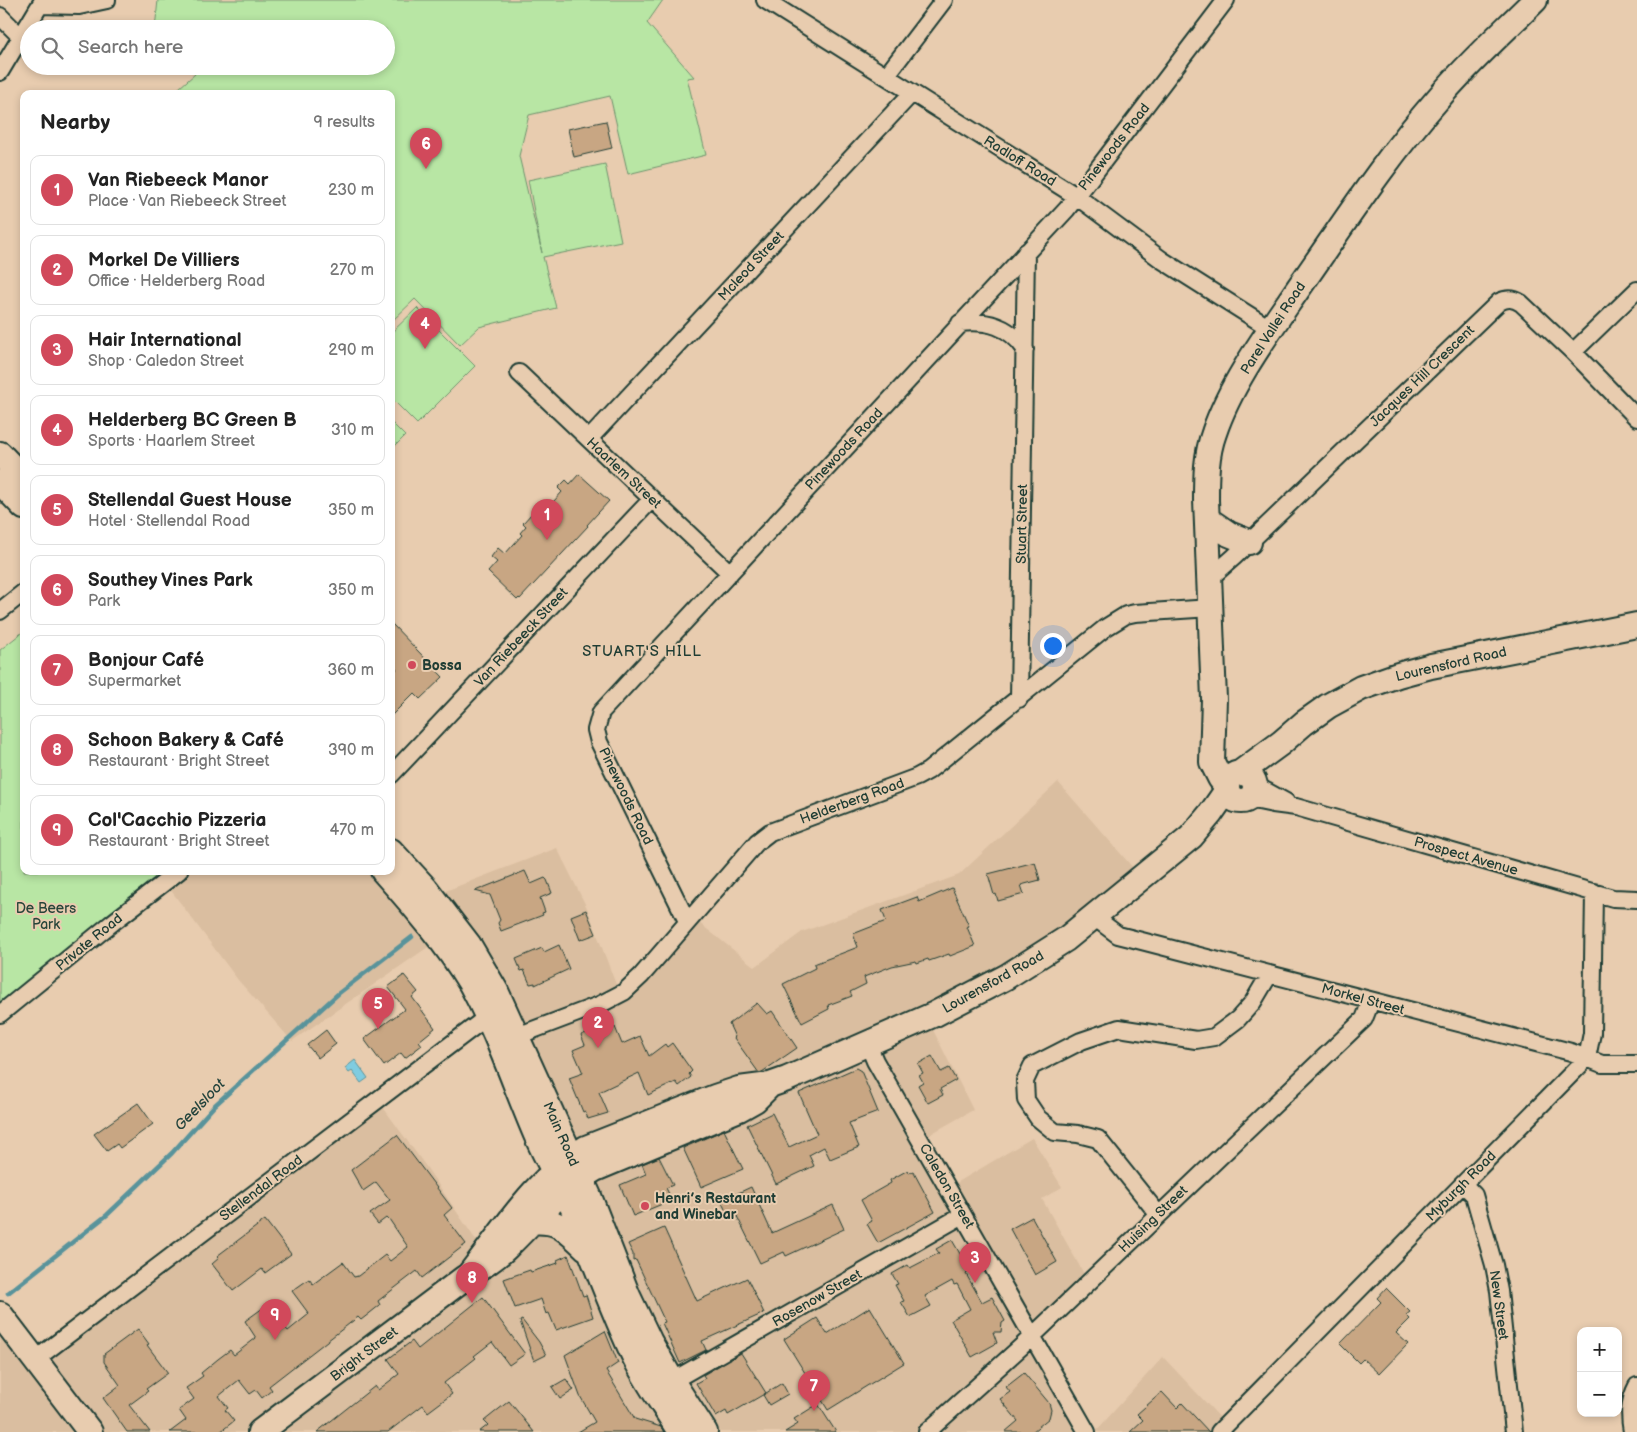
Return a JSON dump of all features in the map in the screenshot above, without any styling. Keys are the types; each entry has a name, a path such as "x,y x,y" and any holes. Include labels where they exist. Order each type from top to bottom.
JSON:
{"street":[{"path":"32,20 42,3 79,6 107,0"},
{"name":"Radloff Road","path":"765,0 1076,196 1162,260 1270,329"},
{"path":"886,76 944,0"},
{"name":"Pinewoods Road","path":"688,921 599,742 597,724 601,712 1067,209 1226,0"},
{"name":"Parel Vallei Road","path":"1197,830 1210,805 1212,786 1214,732 1206,472 1213,434 1221,414 1244,371 1270,329 1376,177 1424,115 1456,79 1535,0"},
{"path":"0,16 20,36"},
{"path":"0,72 20,39"},
{"name":"Mcleod Street","path":"589,440 912,93"},
{"name":"Stuart Street","path":"1019,699 1026,252"},
{"path":"1573,352 1637,290"},
{"name":"Jacques Hill Crescent","path":"1209,579 1499,302 1509,299 1517,300 1573,352 1637,418"},
{"path":"960,323 980,322 998,326 1014,335 1025,349"},
{"name":"Haarlem Street","path":"519,373 730,572"},
{"path":"0,454 20,475"},
{"path":"0,482 20,502"},
{"name":"Van Riebeeck Street","path":"395,771 652,499"},
{"path":"1206,518 1229,534 1249,542"},
{"path":"0,611 20,595"},
{"name":"Helderberg Road","path":"518,1036 599,1005 624,992 763,836 917,777 928,771 1105,628 1126,615 1211,608"},
{"name":"Lourensford Road","path":"567,1174 595,1169 738,1109 755,1100 770,1085 868,1044 1006,978 1052,949 1094,917 1197,830 1223,817 1241,786 1281,743 1328,706 1361,688 1431,666 1637,625"},
{"name":"Parel Vallei Road","path":"1214,732 1223,758 1241,786"},
{"path":"1212,762 1220,778 1241,786"},
{"name":"Prospect Avenue","path":"1241,786 1296,807 1613,898 1637,899"},
{"name":"Main Road","path":"395,855 426,890 469,945 496,991 518,1036 567,1174 606,1293 636,1359 656,1395 687,1429"},
{"name":"Private Road","path":"0,1014 174,875"},
{"name":"Main Road","path":"386,875 441,939 470,984 503,1050 538,1138 567,1174 650,1342 672,1381 687,1429"},
{"path":"1587,1058 1592,1033 1594,892"},
{"name":"Morkel Street","path":"1094,917 1118,935 1571,1052 1602,1064 1637,1064"},
{"path":"1158,1214 1098,1139 1078,1134 1055,1132 1038,1118 1026,1100 1025,1081 1032,1066 1081,1041 1119,1028 1196,1040 1214,1037 1238,1019 1253,1002 1269,974"},
{"name":"Huising Street","path":"927,1432 1032,1336 1364,1019 1371,1001"},
{"name":"Stellendal Road","path":"36,1359 487,1017"},
{"name":"Caledon Street","path":"868,1044 875,1061 1086,1432"},
{"name":"Myburgh Road","path":"1219,1432 1587,1058"},
{"name":"Bright Street","path":"260,1432 496,1257 530,1222 567,1174"},
{"name":"Bright Street","path":"468,1276 518,1210 567,1174"},
{"name":"New Street","path":"1463,1184 1474,1195 1494,1265 1499,1291 1514,1432"},
{"name":"Rosenow Street","path":"672,1381 963,1215"},
{"path":"530,1222 544,1220 554,1222 564,1228 592,1254"},
{"path":"4,1326 36,1359 90,1432"},
{"path":"1632,1432 1629,1407 1637,1386"}],"shaded area":[{"path":"1058,782 1135,870 1056,934 927,1018 973,1110 920,1140 948,1188 1032,1138 1062,1187 1042,1199 1088,1281 1032,1336 1086,1432 0,1432 0,1313 34,1357 377,1099 486,1255 563,1169 447,934 292,1041 238,980 164,881 172,875 395,875 422,900 557,848 587,908 623,1003 633,996 698,922 755,967 802,932 959,875"},
{"path":"1163,1357 1226,1424 1219,1432 1095,1432"}],"green space":[{"path":"158,0 663,0 647,23 694,77 687,78 706,155 628,174 610,96 529,115 519,156 542,253 528,180 605,164 621,241 543,257 556,308 479,327 460,345 415,299 395,318 395,90 177,90 194,75 395,75 395,20 156,20"},
{"path":"417,308 475,366 417,424 395,402 395,329"},
{"path":"395,426 405,436 395,446"},
{"name":"De Beers Park","path":"20,634 20,875 166,875 0,1009 0,650"}],"water":[{"path":"355,1060 368,1078 361,1083 352,1071 349,1073 345,1068"}],"building":[{"path":"606,121 612,148 574,157 568,129"},
{"path":"579,474 609,501 588,526 517,600 488,572 497,562 491,557 498,548 505,554 522,535 520,533 526,526 523,523 532,513 536,516 542,509 545,511 562,492 558,488 566,480 570,484"},
{"name":"Bossa","path":"395,627 443,677 420,699 414,693 395,712 395,671 397,669 395,667"},
{"path":"1035,862 1040,880 1021,885 1024,894 998,901 996,894 994,895 988,874"},
{"path":"525,871 531,884 545,878 547,880 552,893 540,898 545,912 542,913 543,915 501,931 498,923 500,920 490,895 475,891"},
{"path":"952,888 969,926 967,927 975,946 950,956 949,954 929,961 928,959 917,963 916,961 892,966 864,977 866,984 850,992 852,996 828,1005 829,1009 802,1023 783,984 815,968 814,964 858,947 853,934 886,921 882,910 917,897 919,902"},
{"path":"586,910 596,934 580,940 571,916"},
{"path":"559,945 569,969 535,985 535,983 530,984 524,970 521,971 516,959 542,948 544,952"},
{"path":"404,975 418,992 412,997 435,1028 419,1041 422,1045 405,1058 401,1053 384,1066 364,1039 405,1009 388,987"},
{"path":"757,1003 767,1014 772,1011 797,1048 759,1073 734,1038 729,1024"},
{"path":"615,1027 622,1044 640,1036 649,1056 665,1044 667,1047 672,1043 692,1071 689,1074 691,1077 679,1086 676,1082 648,1095 639,1073 599,1092 608,1113 588,1119 585,1111 583,1112 569,1078 583,1073 573,1050 585,1045 581,1035 600,1028 602,1032"},
{"path":"326,1030 336,1044 318,1058 307,1045"},
{"path":"932,1056 941,1072 949,1068 956,1080 940,1089 943,1095 928,1103 918,1085 923,1082 919,1075 923,1073 918,1064"},
{"path":"856,1068 861,1071 878,1112 849,1123 859,1147 830,1159 824,1147 809,1155 814,1166 776,1184 747,1125 772,1113 789,1147 817,1134 799,1093"},
{"path":"138,1103 153,1124 120,1148 117,1144 107,1151 94,1134"},
{"path":"724,1130 743,1169 701,1187 683,1148"},
{"path":"397,1135 452,1208 444,1215 466,1244 422,1278 417,1271 378,1301 380,1305 361,1320 358,1317 269,1386 272,1390 262,1398 256,1390 250,1394 239,1380 219,1396 228,1408 225,1410 234,1421 220,1432 170,1432 186,1420 179,1410 194,1399 186,1388 203,1376 201,1373 230,1350 234,1355 256,1338 245,1321 267,1305 288,1331 309,1314 292,1291 309,1279 313,1284 343,1262 354,1277 358,1276 385,1255 390,1261 408,1247 389,1219 386,1218 378,1224 370,1214 390,1200 376,1182 363,1191 351,1170"},
{"path":"659,1157 673,1185 666,1188 672,1200 633,1216 620,1185 646,1174 642,1164"},
{"path":"908,1170 909,1173 913,1171 935,1212 878,1243 867,1224 872,1221 861,1200 891,1183 890,1180"},
{"path":"751,1187 772,1233 833,1205 844,1229 786,1256 784,1252 760,1263 735,1212 728,1215 721,1201"},
{"path":"1032,1217 1057,1262 1035,1275 1010,1229"},
{"path":"265,1220 291,1254 265,1273 262,1269 233,1291 212,1264 219,1258 217,1256"},
{"path":"664,1228 697,1301 747,1278 764,1313 702,1341 706,1350 680,1363 662,1323 665,1322 636,1260 633,1261 633,1254 628,1244"},
{"path":"952,1240 970,1271 966,1274 982,1302 992,1297 1005,1321 1002,1323 1001,1332 993,1332 997,1343 972,1357 951,1320 970,1309 957,1284 954,1285 952,1281 925,1296 931,1306 910,1317 901,1302 904,1301 895,1285 898,1284 892,1274 908,1265 910,1268 939,1253 936,1249"},
{"path":"568,1255 583,1296 586,1295 593,1317 556,1330 549,1313 546,1314 541,1299 515,1308 504,1279 558,1263 557,1260"},
{"path":"1386,1288 1410,1312 1406,1315 1410,1319 1396,1333 1408,1344 1379,1374 1363,1359 1359,1363 1340,1344 1381,1302 1377,1298"},
{"path":"483,1297 525,1354 509,1365 492,1342 474,1356 476,1358 444,1383 452,1394 428,1412 423,1405 388,1432 317,1432 375,1386 378,1390 399,1374 388,1359 412,1341 418,1349"},
{"path":"870,1307 904,1363 828,1410 784,1339 817,1318 827,1334"},
{"path":"522,1320 539,1342 546,1355 534,1361 520,1321"},
{"path":"138,1329 149,1344 147,1345 168,1373 146,1389 148,1391 129,1405 150,1432 127,1432 103,1398 120,1385 104,1362 104,1354"},
{"path":"605,1331 618,1363 606,1371 635,1419 661,1427 664,1432 578,1432 595,1422 580,1396 565,1355"},
{"path":"741,1353 766,1393 728,1415 726,1411 716,1417 696,1383 705,1378 703,1375"},
{"path":"1024,1373 1049,1403 1051,1410 1049,1418 1032,1432 1005,1432 1018,1421 1000,1399 1010,1392 1006,1387"},
{"path":"566,1379 574,1390 560,1399 552,1387"},
{"path":"782,1383 788,1394 769,1405 763,1395"},
{"path":"1162,1392 1177,1408 1182,1403 1209,1432 1130,1432 1143,1420 1137,1414"},
{"path":"509,1401 534,1432 479,1432 488,1425 484,1421"},
{"path":"818,1404 836,1432 785,1432 798,1424 794,1419"}],"waterway":[{"name":"Geelsloot","path":"8,1293 107,1215 172,1153 215,1105 339,993 412,937"}],"place":[{"name":"Southey Vines Park","path":"426,169"},
{"name":"Helderberg BC Green B","path":"425,349"},
{"name":"Van Riebeeck Manor","path":"547,540"},
{"name":"Bossa","path":"412,665"},
{"name":"Stellendal Guest House","path":"378,1029"},
{"name":"Morkel De Villiers","path":"598,1048"},
{"name":"Henri’s Restaurant and Winebar","path":"645,1206"},
{"name":"Hair International","path":"975,1283"},
{"name":"Schoon Bakery & Café","path":"472,1303"},
{"name":"Col'Cacchio Pizzeria","path":"275,1340"},
{"name":"Bonjour Café","path":"814,1411"}],"district":[{"name":"STUART'S HILL","path":"642,651"}]}
